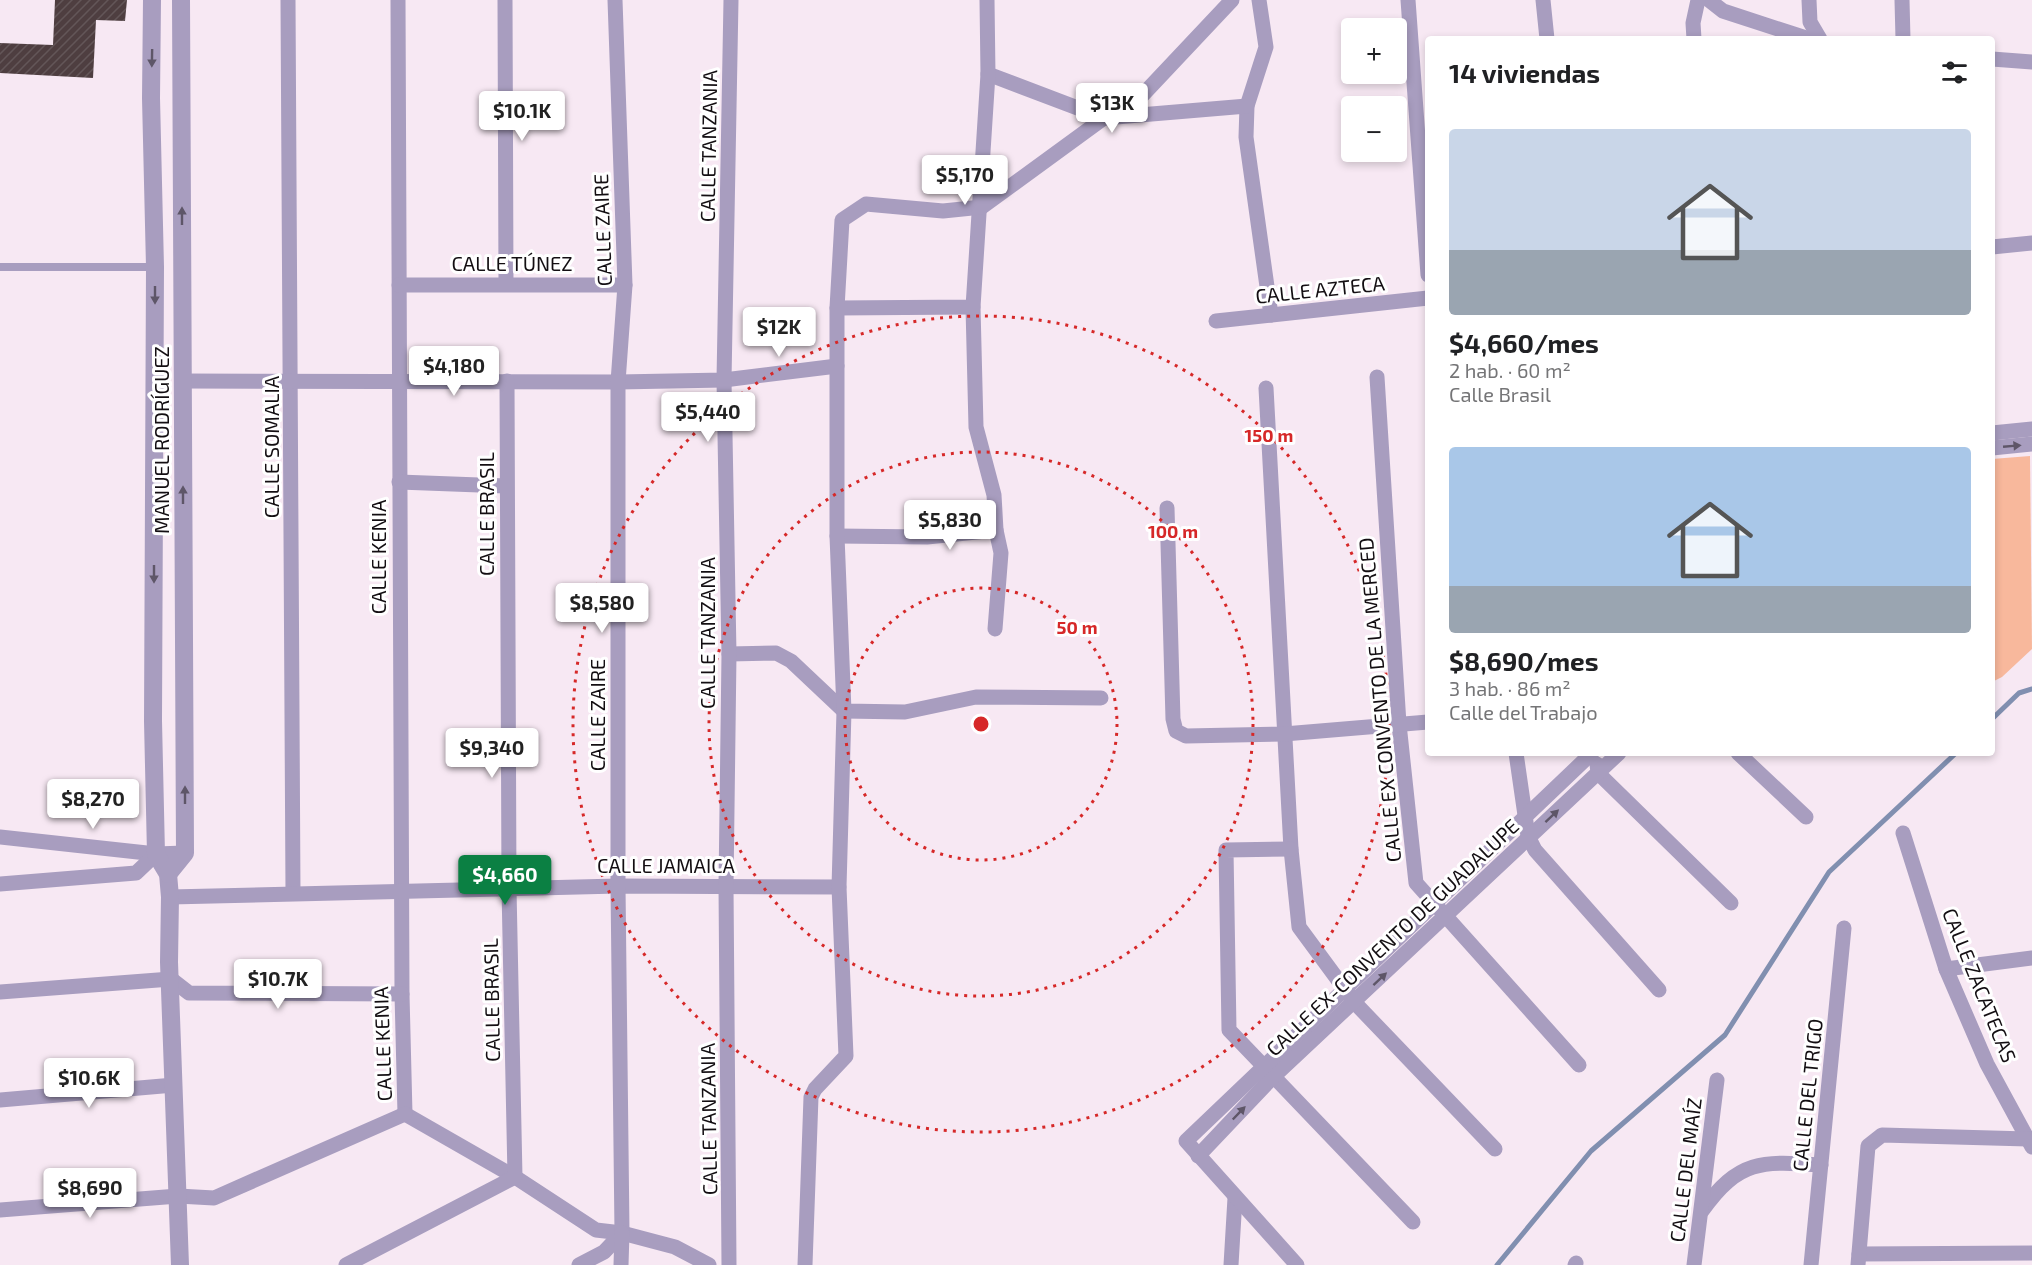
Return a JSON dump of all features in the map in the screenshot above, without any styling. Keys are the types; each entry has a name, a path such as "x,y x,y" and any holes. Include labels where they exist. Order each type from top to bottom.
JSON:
{"street":[{"name":"MANUEL RODRÍGUEZ","path":"152,0 151,98 155,267 153,721 156,854 168,874 170,897 180,1265"},
{"name":"MANUEL RODRÍGUEZ","path":"181,0 185,853"},
{"name":"CALLE SOMALIA","path":"288,0 292,381 293,893"},
{"name":"CALLE KENIA","path":"398,0 402,994 405,1114"},
{"path":"506,0 506,284"},
{"name":"CALLE ZAIRE","path":"615,0 625,285 618,382 621,1265"},
{"name":"CALLE TANZANIA","path":"729,1265 726,886 729,654 724,380 731,0"},
{"path":"987,0 988,75 982,207 973,308 976,427 994,495 996,530 1001,553 995,629"},
{"path":"805,1265 811,1097 815,1089 846,1056 839,887 844,711 837,536 837,308 842,220 866,204 943,211 982,207 1104,118 1136,102 1232,0"},
{"path":"1259,0 1266,47 1247,106 1246,137 1271,315"},
{"path":"1408,0 1425,234"},
{"path":"1543,0 1547,36"},
{"path":"1694,36 1693,23 1698,0"},
{"path":"1709,0 1723,11 1800,36"},
{"path":"1809,0 1810,22 1818,36"},
{"path":"1902,0 1903,36"},
{"path":"1995,59 2032,62"},
{"path":"988,75 1104,118 1247,106"},
{"path":"1995,247 2032,243"},
{"name":"CALLE TÚNEZ","path":"399,285 625,285"},
{"name":"CALLE AZTECA","path":"1216,321 1425,298"},
{"path":"837,308 973,308"},
{"path":"183,381 618,382 724,380 837,366"},
{"name":"CALLE EX CONVENTO DE LA MERCED","path":"1377,377 1399,724 1416,883 1579,1065"},
{"name":"CALLE BRASIL","path":"507,381 509,889 514,1177"},
{"path":"1266,388 1291,849 1299,927 1354,1003 1495,1149"},
{"path":"1995,433 2032,429"},
{"path":"1995,448 2032,444"},
{"path":"399,482 506,486"},
{"path":"1167,508 1173,719 1176,731 1186,736 1284,734 1425,722"},
{"path":"837,536 927,537 996,530"},
{"path":"729,654 776,652 791,661 844,711 905,712 976,697 1101,698"},
{"path":"1516,756 1528,838 1541,859 1659,990"},
{"name":"CALLE EX-CONVENTO DE GUADALUPE","path":"1591,756 1344,990 1267,1073 1198,1156 1186,1141 1267,1073 1354,1003 1616,756"},
{"path":"1595,756 1598,773 1731,903"},
{"path":"1741,756 1806,817"},
{"name":"CALLE ZACATECAS","path":"1903,833 1946,969 1987,1064 2030,1143"},
{"path":"0,837 156,854 185,853"},
{"path":"1291,849 1226,850 1229,1030 1267,1073 1413,1222"},
{"path":"168,874 185,853"},
{"path":"0,884 136,873 156,854"},
{"name":"CALLE JAMAICA","path":"170,897 618,886 839,887"},
{"name":"CALLE DEL TRIGO","path":"1811,1265 1844,928"},
{"path":"1946,969 2032,958"},
{"path":"0,992 171,979 189,993 402,994"},
{"name":"CALLE DEL MAÍZ","path":"1694,1265 1717,1080"},
{"path":"0,1100 174,1085"},
{"path":"0,1210 178,1196 214,1198 405,1114 514,1177 596,1230 622,1233 675,1247 709,1265"},
{"path":"2030,1143 1882,1135 1869,1146 1858,1259 2032,1253"},
{"path":"1198,1156 1297,1265"},
{"path":"1700,1214 1716,1192 1733,1176 1753,1165 1773,1161 1821,1165"},
{"path":"346,1265 514,1177"},
{"path":"1231,1265 1235,1198"},
{"path":"579,1265 604,1252 622,1233"}],"lane":[{"path":"0,267 155,267"}],"shaded area":[{"path":"2030,456 2032,649 2002,677 1995,680 1995,459"}],"building":[{"path":"55,0 127,0 125,21 96,20 93,78 0,73 0,43 53,45"}],"waterway":[{"path":"1995,716 2019,693 2032,689"},
{"path":"1497,1265 1591,1151 1725,1035 1829,872 1953,756"}]}
